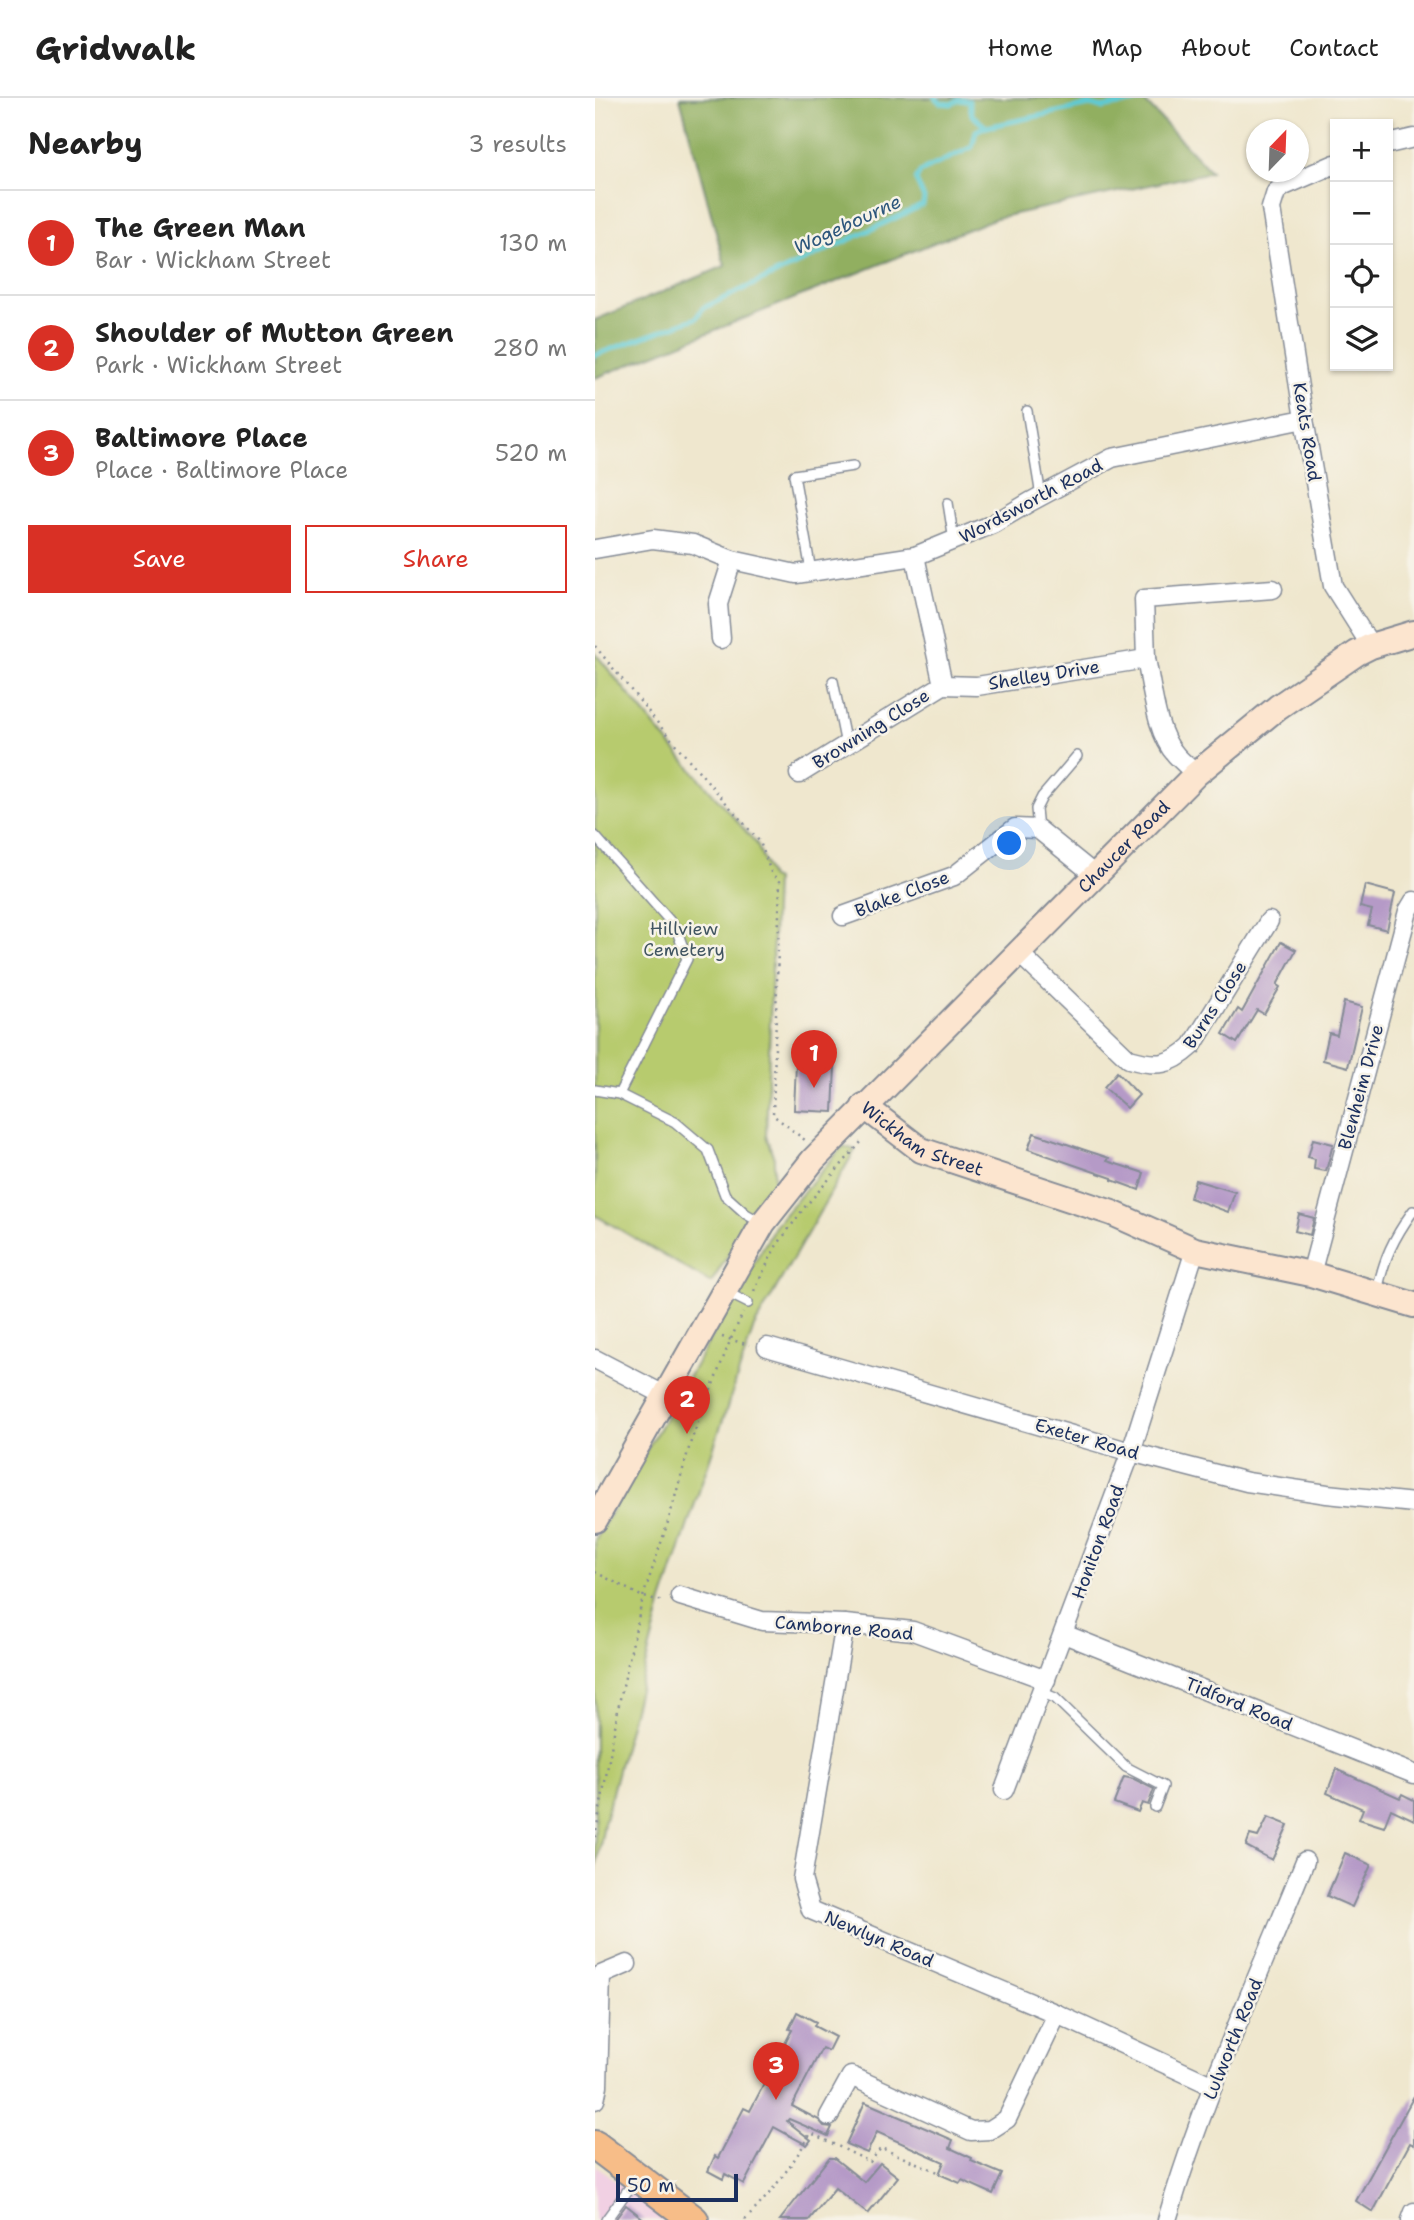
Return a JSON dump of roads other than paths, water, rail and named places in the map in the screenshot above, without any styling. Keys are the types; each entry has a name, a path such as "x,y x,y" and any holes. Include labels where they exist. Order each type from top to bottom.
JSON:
{"main road":[{"path":"595,2145 694,2220"}],"street":[{"path":"1393,143 1414,138"},
{"name":"Keats Road","path":"1330,166 1284,186 1276,192 1271,208 1333,586 1371,646"},
{"name":"Wordsworth Road","path":"595,549 653,539 692,544 732,559 796,574 915,556 993,524 1112,458 1304,419"},
{"path":"915,556 943,685"},
{"path":"721,639 718,604 732,559"},
{"path":"1196,774 1174,754 1157,713 1146,660 1144,598 1273,589"},
{"name":"Chaucer Road","path":"873,1113 1020,954 1196,774 1278,707 1357,653 1414,633"},
{"name":"Shelley Drive","path":"943,685 977,686 1146,660"},
{"name":"Browning Close","path":"799,774 943,685"},
{"name":"Blake Close","path":"843,916 954,876 1015,828 1038,829"},
{"path":"1038,829 1096,876"},
{"name":"Blenheim Drive","path":"1311,1274 1412,909"},
{"name":"Burns Close","path":"1020,954 1129,1059 1151,1065 1177,1060 1192,1046 1269,920"},
{"name":"Wickham Street","path":"595,1520 763,1223 813,1160 873,1113 921,1150 1112,1213 1195,1250 1311,1274 1414,1305"},
{"name":"Honiton Road","path":"1004,1790 1131,1452 1195,1250"},
{"name":"Exeter Road","path":"767,1347 1131,1452 1247,1482 1414,1503"},
{"path":"595,1359 666,1396"},
{"name":"Camborne Road","path":"680,1596 762,1621 845,1624 913,1631 1044,1686"},
{"name":"Newlyn Road","path":"845,1624 802,1879 811,1910 1056,2014 1213,2086"},
{"name":"Tidford Road","path":"1063,1634 1414,1774"},
{"name":"Lulworth Road","path":"1167,2220 1213,2086 1305,1861"},
{"path":"595,2100 598,2086 601,1975 627,1964"},
{"path":"829,2116 851,2076 971,2131 990,2130 1006,2119 1056,2014"},
{"path":"1411,2220 1414,2212"}],"lane":[{"path":"1027,411 1041,496"},
{"path":"811,571 794,475 853,466"},
{"path":"948,503 954,541"},
{"path":"833,681 846,745"},
{"path":"1038,829 1036,809 1042,797 1077,756"},
{"path":"595,836 676,928 687,959 619,1094"},
{"path":"595,1090 619,1094 675,1122 708,1150 726,1195 746,1214 763,1223"},
{"path":"1377,1294 1381,1270 1394,1238 1413,1211"},
{"path":"725,1291 748,1303"},
{"path":"1044,1686 1126,1767 1163,1786 1155,1807"},
{"path":"606,2220 637,2177"}],"waterway":[{"path":"935,98 941,103 951,104 959,100 969,101 972,115 986,127"},
{"name":"Wogebourne","path":"595,355 696,318 703,308 923,205 924,198 916,180 920,172 972,147 976,131 982,128 1090,105 1102,108 1155,98"}],"place":[{"name":"The Green Man","path":"814,1088"},
{"name":"Shoulder of Mutton Green","path":"687,1434"},
{"name":"Baltimore Place","path":"776,2100"}],"park label":[{"name":"Hillview Cemetery","path":"684,939"}]}
